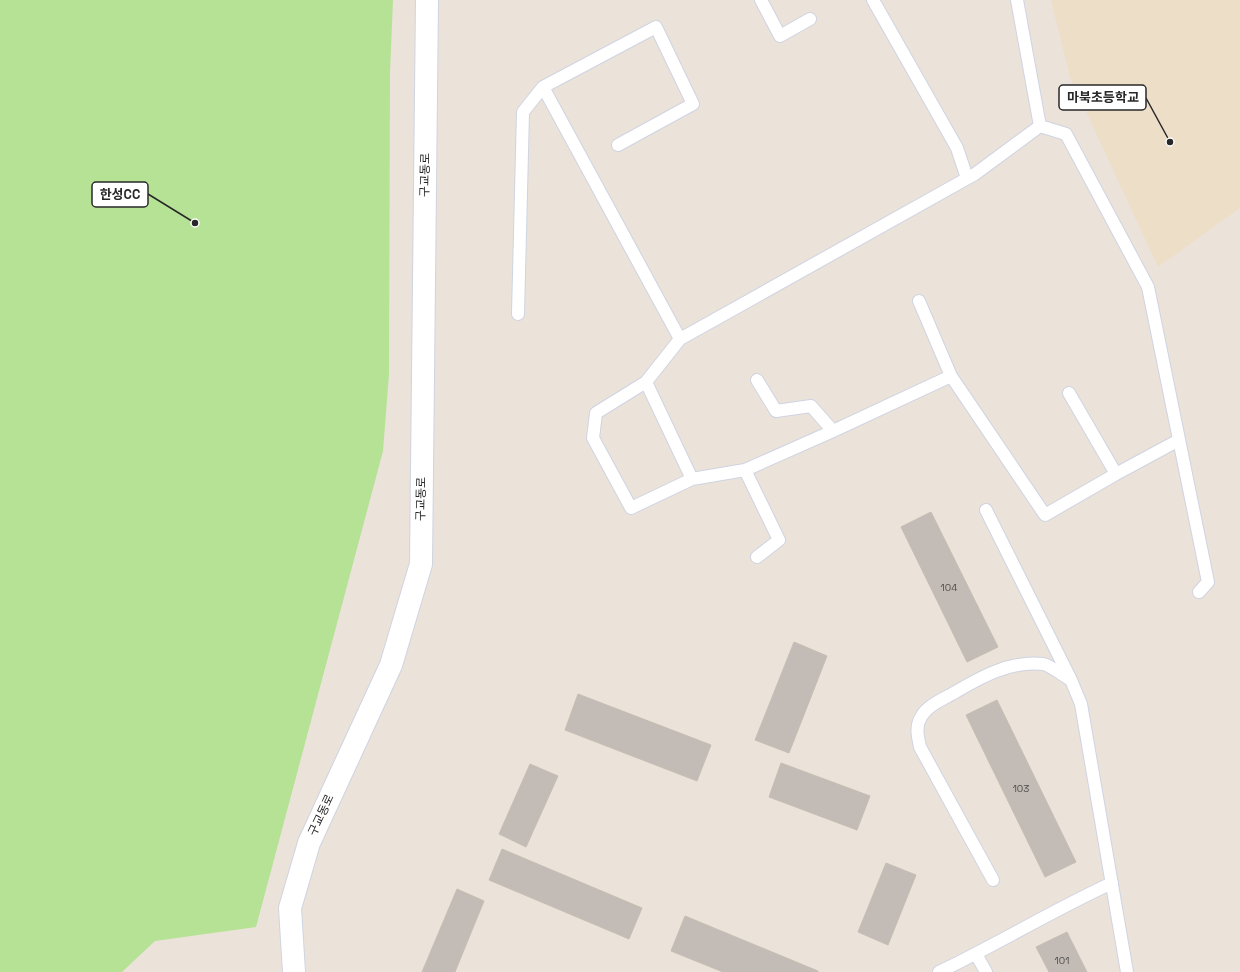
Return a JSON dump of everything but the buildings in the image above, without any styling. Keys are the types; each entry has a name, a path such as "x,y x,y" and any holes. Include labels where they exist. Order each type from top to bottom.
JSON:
{"street":[{"name":"구교동로","path":"294,972 290,908 309,843 391,665 421,564 427,0"}],"lane":[{"path":"761,0 780,36 810,19"},
{"path":"873,0 957,148 967,178"},
{"path":"1017,0 1040,126"},
{"path":"518,314 523,112 543,87 656,27 693,104 618,145"},
{"path":"543,87 680,340"},
{"path":"951,376 745,470 692,479 631,508 593,438 596,413 646,382 680,340 967,178 1040,126"},
{"path":"1040,126 1066,134 1148,287 1208,582 1199,592"},
{"path":"919,301 951,376 1045,515 1179,440"},
{"path":"757,380 776,411 811,406 833,431"},
{"path":"646,382 692,479"},
{"path":"1069,394 1116,474"},
{"path":"745,470 779,540 757,557"},
{"path":"986,510 1072,680 1082,704 1127,972"},
{"path":"993,880 920,747 917,731 921,717 930,706 967,685 993,672 1012,666 1024,664 1044,664 1072,680"},
{"path":"940,972 1071,902 1112,884"},
{"path":"976,954 986,972"}],"shaded area":[{"path":"1051,0 1240,0 1240,208 1158,267 1070,77"}],"green space":[{"path":"0,0 393,0 390,72 389,374 383,451 256,927 155,941 122,972 0,972"}],"place":[{"name":"마북초등학교","path":"1170,142"},
{"name":"한성CC","path":"195,223"}]}
